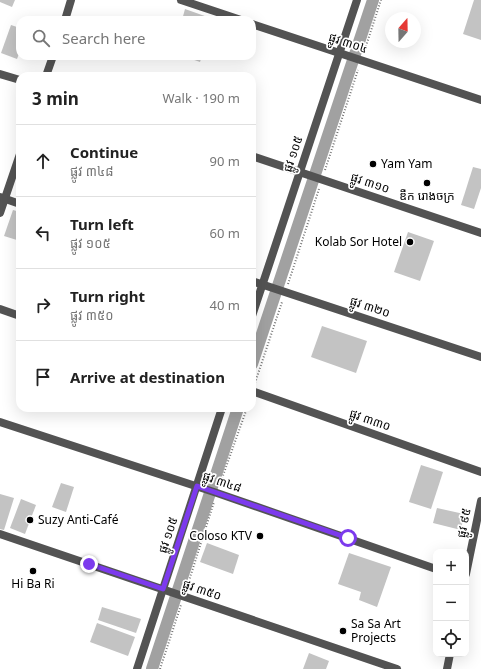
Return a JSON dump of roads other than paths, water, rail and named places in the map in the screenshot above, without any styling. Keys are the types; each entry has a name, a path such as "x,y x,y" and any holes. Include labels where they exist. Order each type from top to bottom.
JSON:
{"street":[{"path":"66,16 72,0"},
{"path":"181,0 229,16"},
{"name":"ផ្លូវ ១០៥","path":"256,303 357,0"},
{"name":"ផ្លូវ ៣០៤","path":"256,25 481,100"},
{"path":"47,72 52,60"},
{"path":"0,74 16,79"},
{"name":"ផ្លូវ ៣១០","path":"256,157 481,233"},
{"path":"0,213 2,198 16,164"},
{"path":"2,198 16,203"},
{"name":"ផ្លូវ ៣២០","path":"256,282 481,357"},
{"path":"0,309 16,315"},
{"name":"ផ្លូវ ៣៣០","path":"256,392 481,472"},
{"name":"ផ្លូវ ១០៥","path":"137,669 166,590 200,487 221,412"},
{"name":"ផ្លូវ ៣៤៨","path":"0,422 200,487 433,568"},
{"name":"ផ្លូវ ៩៥","path":"469,559 481,500"},
{"name":"ផ្លូវ ៣៥០","path":"0,534 397,669"},
{"path":"447,669 449,657"}],"waterway":[{"path":"256,352 373,0"},
{"path":"152,669 237,412"}],"place":[{"name":"Yam Yam","path":"373,164"},
{"name":"ឌឹក រោងចក្រ","path":"427,183"},
{"name":"Kolab Sor Hotel","path":"410,242"},
{"name":"Suzy Anti-Café","path":"30,520"},
{"name":"Coloso KTV","path":"260,536"},
{"name":"Hi Ba Ri","path":"33,571"},
{"name":"Sa Sa Art Projects","path":"343,631"}]}
